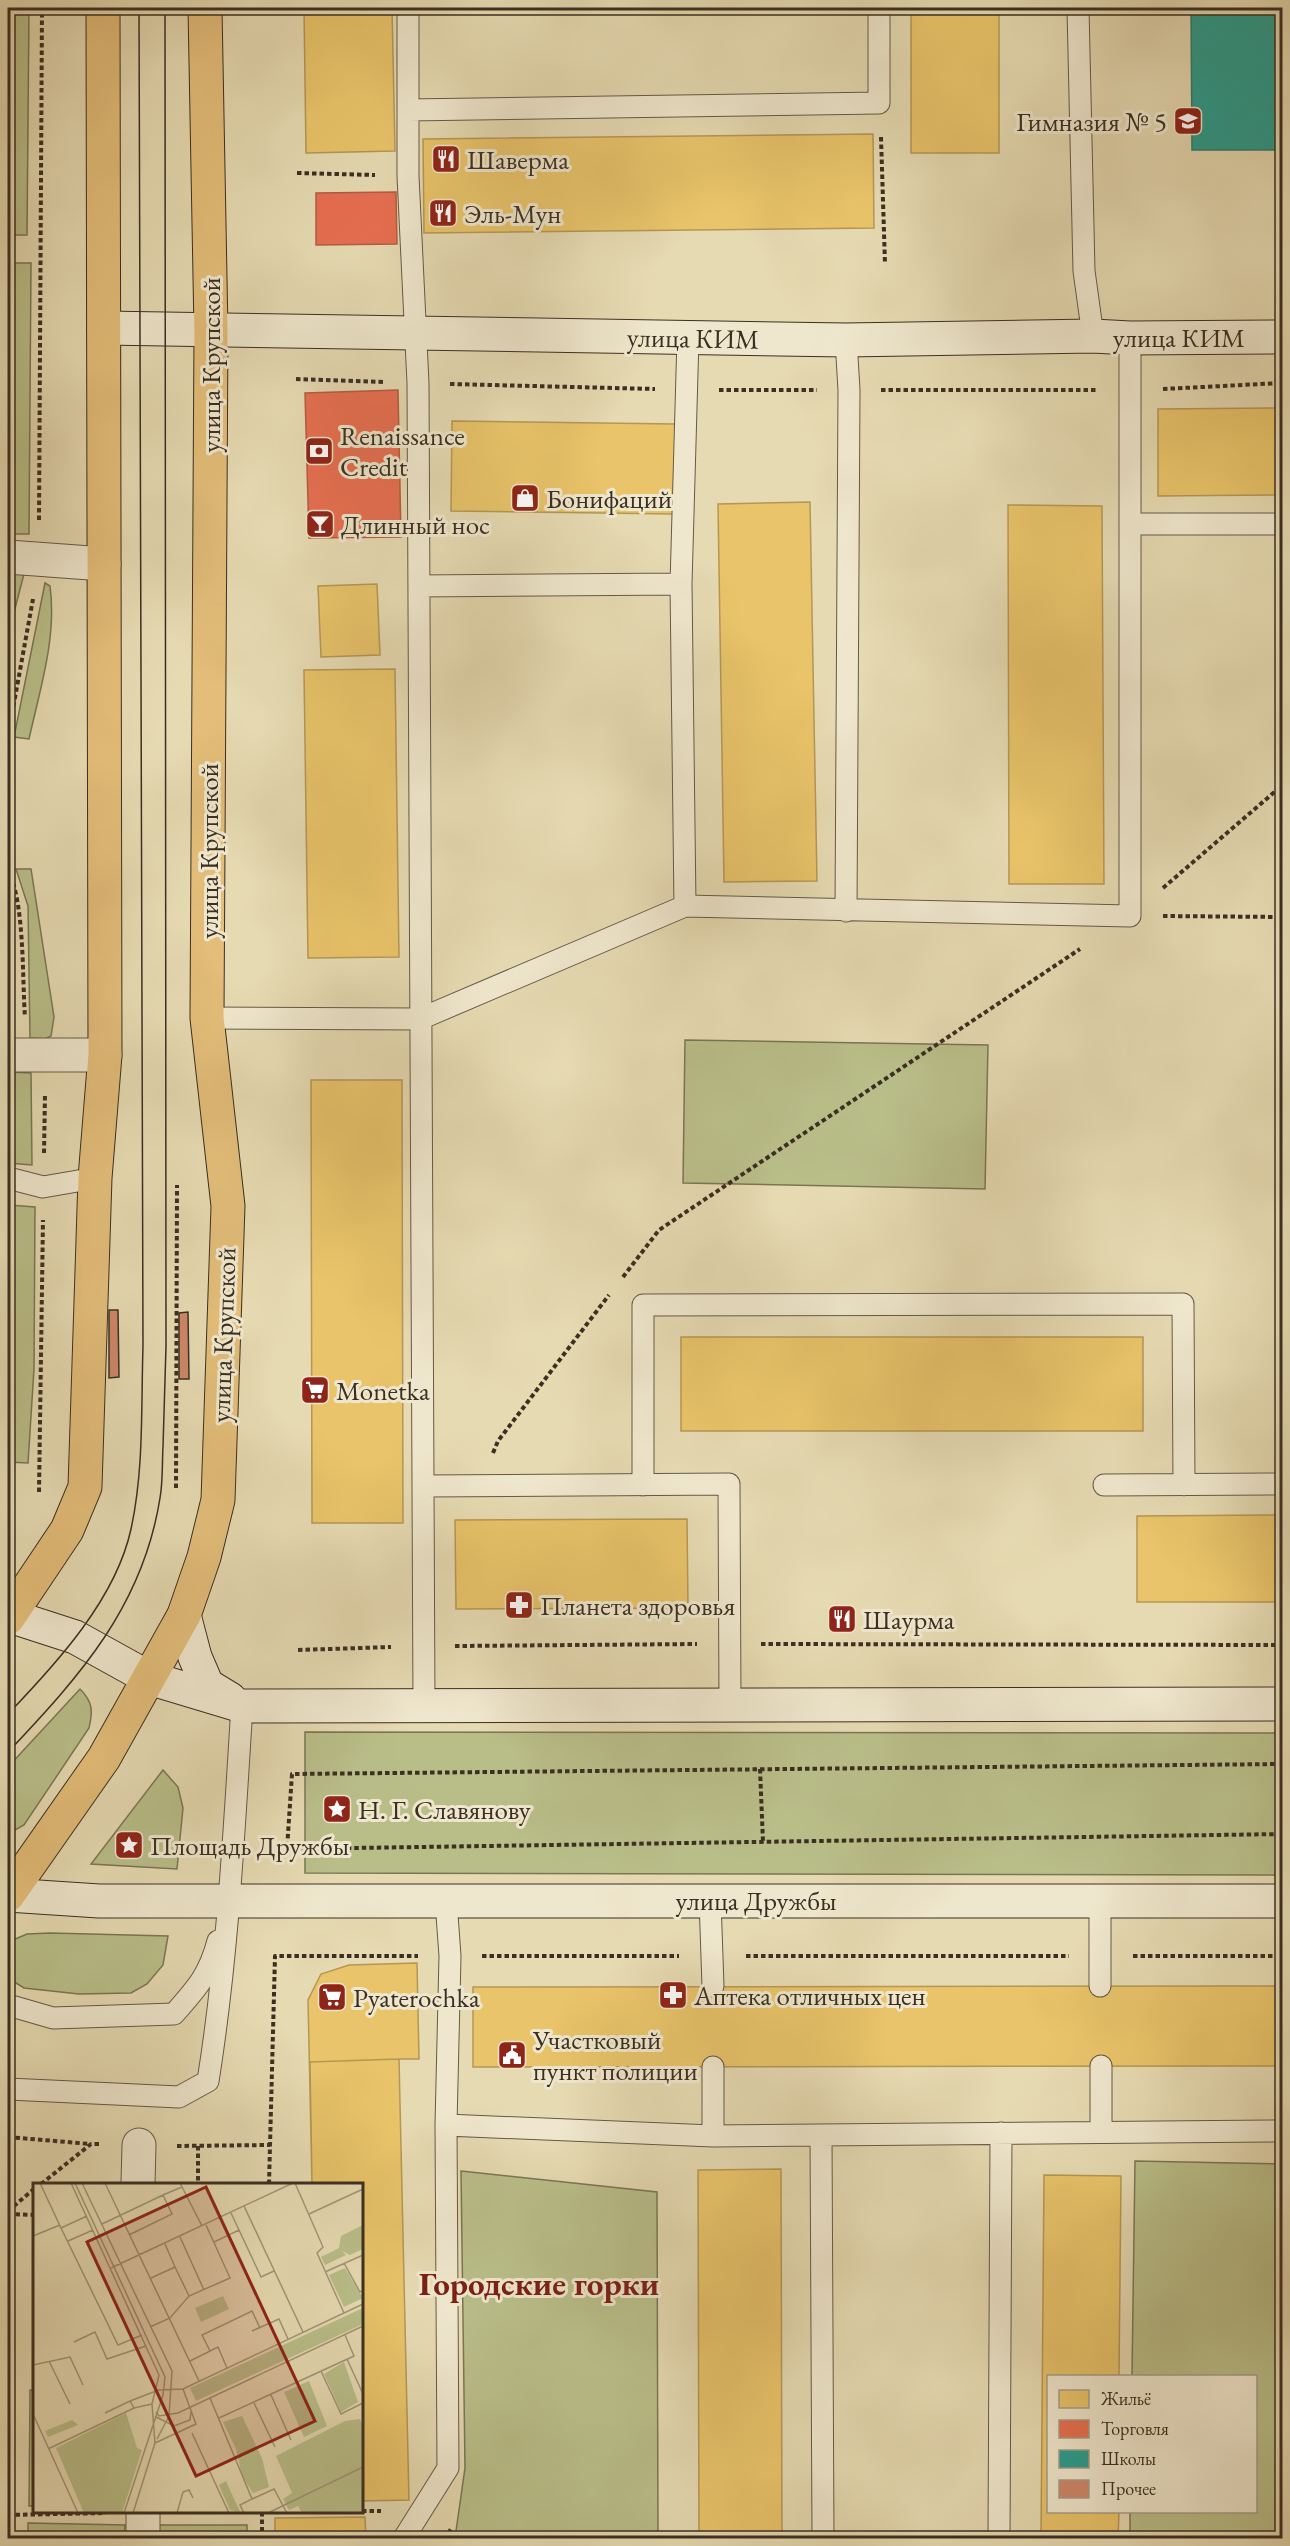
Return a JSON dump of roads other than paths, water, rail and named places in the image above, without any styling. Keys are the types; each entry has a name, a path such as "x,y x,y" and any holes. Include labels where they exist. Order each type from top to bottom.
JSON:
{"main road":[{"path":"103,8 105,1055 95,1178 85,1487 67,1530 8,1616 75,1637 149,1678 242,1706 1282,1704"},
{"name":"улица Крупской","path":"8,1895 104,1758 184,1615 204,1557 218,1500 228,1206 207,1018 211,331 205,8"},
{"name":"улица КИМ","path":"104,328 846,340 1093,336 1130,338 1282,337"},
{"path":"23,558 104,564"},
{"path":"8,1055 105,1055"},
{"path":"184,1615 195,1657 207,1685 242,1706"},
{"path":"8,1895 99,1901 230,1900"},
{"name":"улица Дружбы","path":"230,1900 1282,1901"},
{"path":"138,2183 139,2145"},
{"path":"143,2513 143,2538"}],"lane":[{"path":"408,8 408,176 418,383 424,1706"},
{"path":"408,110 879,103 879,8"},
{"path":"1078,8 1084,271 1093,336"},
{"path":"685,906 681,584 688,338"},
{"path":"207,1018 420,1019 685,906 1130,916 1132,390 1130,338"},
{"path":"846,340 849,390 846,911"},
{"path":"1131,524 1282,524"},
{"path":"418,586 681,584"},
{"path":"8,1178 43,1187 95,1178"},
{"path":"643,1485 643,1305 1172,1304 1183,1304 1184,1485"},
{"path":"423,1486 729,1484 730,1705"},
{"path":"1104,1485 1282,1484"},
{"path":"8,2089 179,2097 208,2081 219,2012 230,1900 242,1706"},
{"path":"8,2005 53,2018 174,2014 201,1985 213,1959 230,1900"},
{"path":"710,1900 713,1986"},
{"path":"404,2538 448,2468 446,2125 450,1956 446,1901"},
{"path":"1100,1901 1100,1986"},
{"path":"1101,2066 1101,2132"},
{"path":"713,2067 713,2136"},
{"path":"446,2125 713,2136 1282,2131"},
{"path":"999,2538 1001,2133"},
{"path":"821,2135 823,2538"}],"tram line":[{"path":"8,1714 82,1629 112,1580 131,1529 140,1461 143,1346 139,8"},
{"path":"8,1752 83,1667 105,1637 123,1606 139,1573 152,1537 162,1485 166,1346 165,8"}],"place":[{"name":"Гимназия № 5","path":"1188,121"},
{"name":"Шаверма","path":"446,159"},
{"name":"Эль-Мун","path":"443,213"},
{"name":"Renaissance Credit","path":"319,451"},
{"name":"Бонифаций","path":"525,498"},
{"name":"Длинный нос","path":"320,524"},
{"name":"Monetka","path":"315,1390"},
{"name":"Планета здоровья","path":"519,1605"},
{"name":"Шаурма","path":"842,1619"},
{"name":"Н. Г. Славянову","path":"337,1809"},
{"name":"Площадь Дружбы","path":"129,1845"},
{"name":"Аптека отличных цен","path":"673,1995"},
{"name":"Pyaterochka","path":"332,1997"},
{"name":"Участковый пункт полиции","path":"512,2055"}],"district":[{"name":"Городские горки","path":"539,2283"}]}
